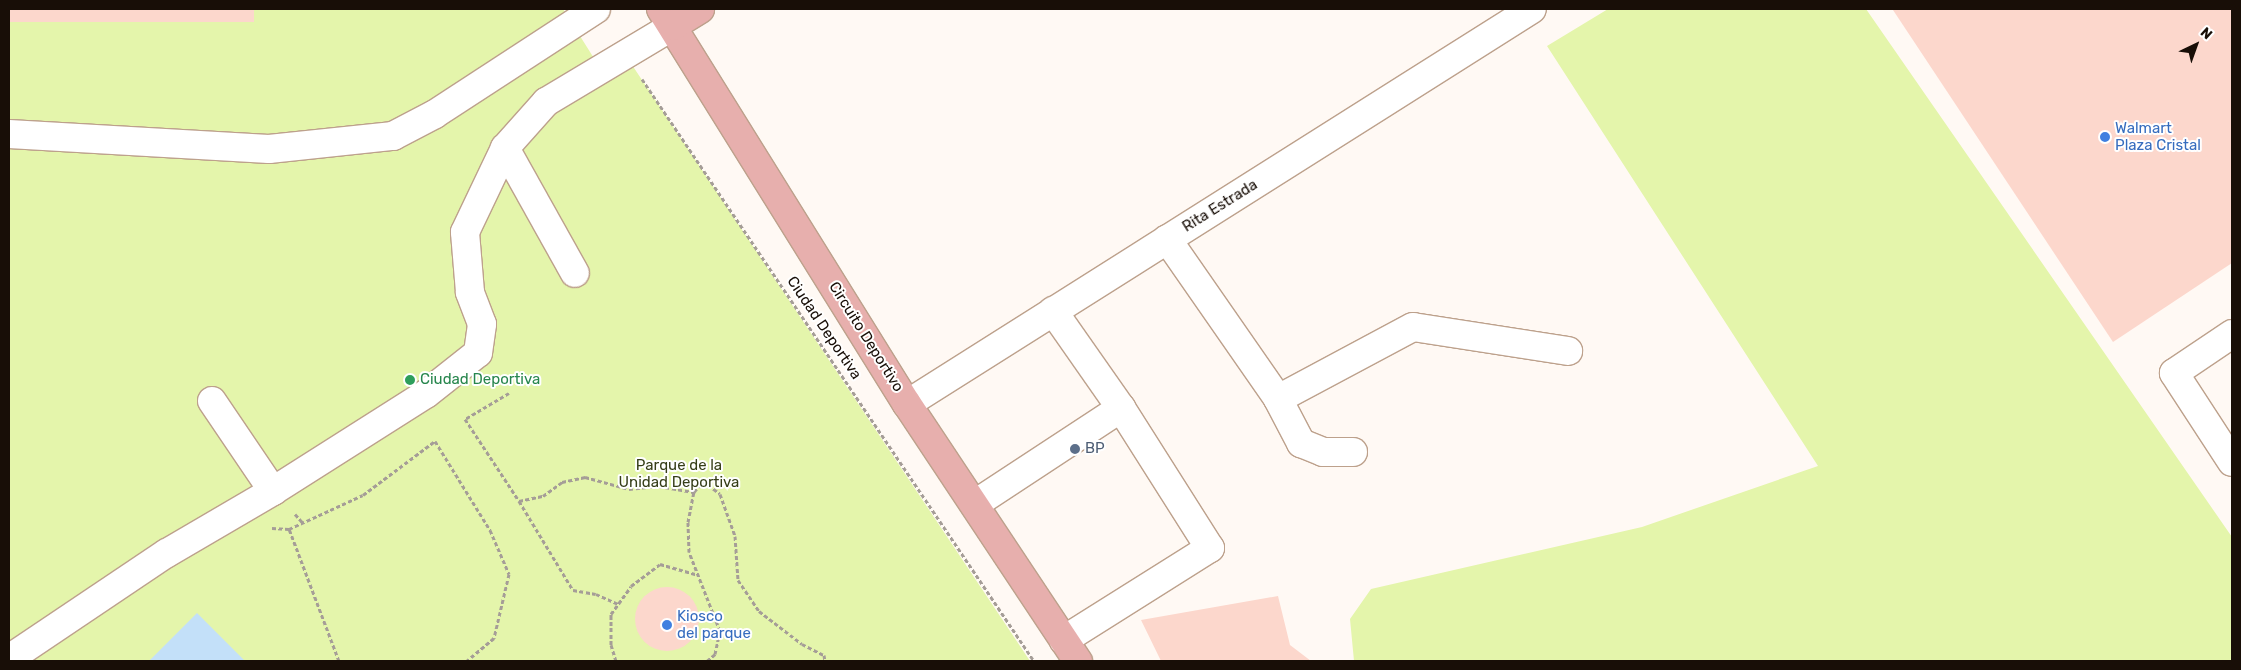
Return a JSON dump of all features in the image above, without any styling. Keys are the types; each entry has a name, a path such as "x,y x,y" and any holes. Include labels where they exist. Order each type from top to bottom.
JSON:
{"main road":[{"path":"667,17 700,9"},
{"name":"Circuito Deportivo","path":"667,17 907,404 1071,651"}],"street":[{"path":"9,134 269,149 393,136 435,114 596,9"},
{"name":"Rita Estrada","path":"907,404 1532,9"},
{"path":"9,659 167,553 273,491 426,394 478,353 482,324 470,292 465,232 505,148 546,102 626,56 667,17"},
{"path":"505,148 575,273"},
{"path":"1168,239 1278,399 1301,443 1322,452 1353,452"},
{"path":"1054,311 1121,408 1210,548 1071,651"},
{"path":"1278,399 1413,327 1568,351"},
{"path":"2232,334 2174,373 2232,462"},
{"path":"212,401 273,491"},
{"path":"975,504 1121,408"}],"path":[{"name":"Ciudad Deportiva","path":"626,56 1034,661"},
{"path":"509,393 466,419 573,590 596,594 618,604"},
{"path":"339,661 289,529 363,495 435,441 490,530 509,574 494,638 467,661"},
{"path":"519,501 543,496 562,482 585,477 629,489 660,486 694,492"},
{"path":"707,661 715,654 720,630 689,552 688,522 694,492 703,481 720,494 735,536 738,580 759,611 802,644 824,656 825,661"},
{"path":"616,661 611,645 611,614 631,586 660,564 698,575"}],"green space":[{"name":"Ciudad Deportiva","path":"9,9 563,9 602,71 626,56 1030,661 9,661"},
{"path":"1608,9 1866,9 2232,537 2232,661 1354,661 1350,619 1371,589 1642,527 1818,466 1547,46"}],"water":[{"path":"197,613 245,661 149,661"}],"building":[{"path":"9,9 254,9 254,22 9,22"},
{"name":"Walmart Plaza Cristal","path":"2232,9 2232,263 2113,342 1893,10"},
{"name":"Kiosco del parque","path":"667,587 685,593 693,601 699,619 693,637 685,645 667,651 649,645 641,637 635,619 641,601 649,593"},
{"path":"1278,596 1290,645 1311,661 1161,661 1141,620"}],"place":[{"name":"Walmart Plaza Cristal","path":"2105,137"},
{"name":"Ciudad Deportiva","path":"410,380"},
{"name":"BP","path":"1075,449"},
{"name":"Kiosco del parque","path":"667,625"}],"park label":[{"name":"Parque de la Unidad Deportiva","path":"679,474"}]}
